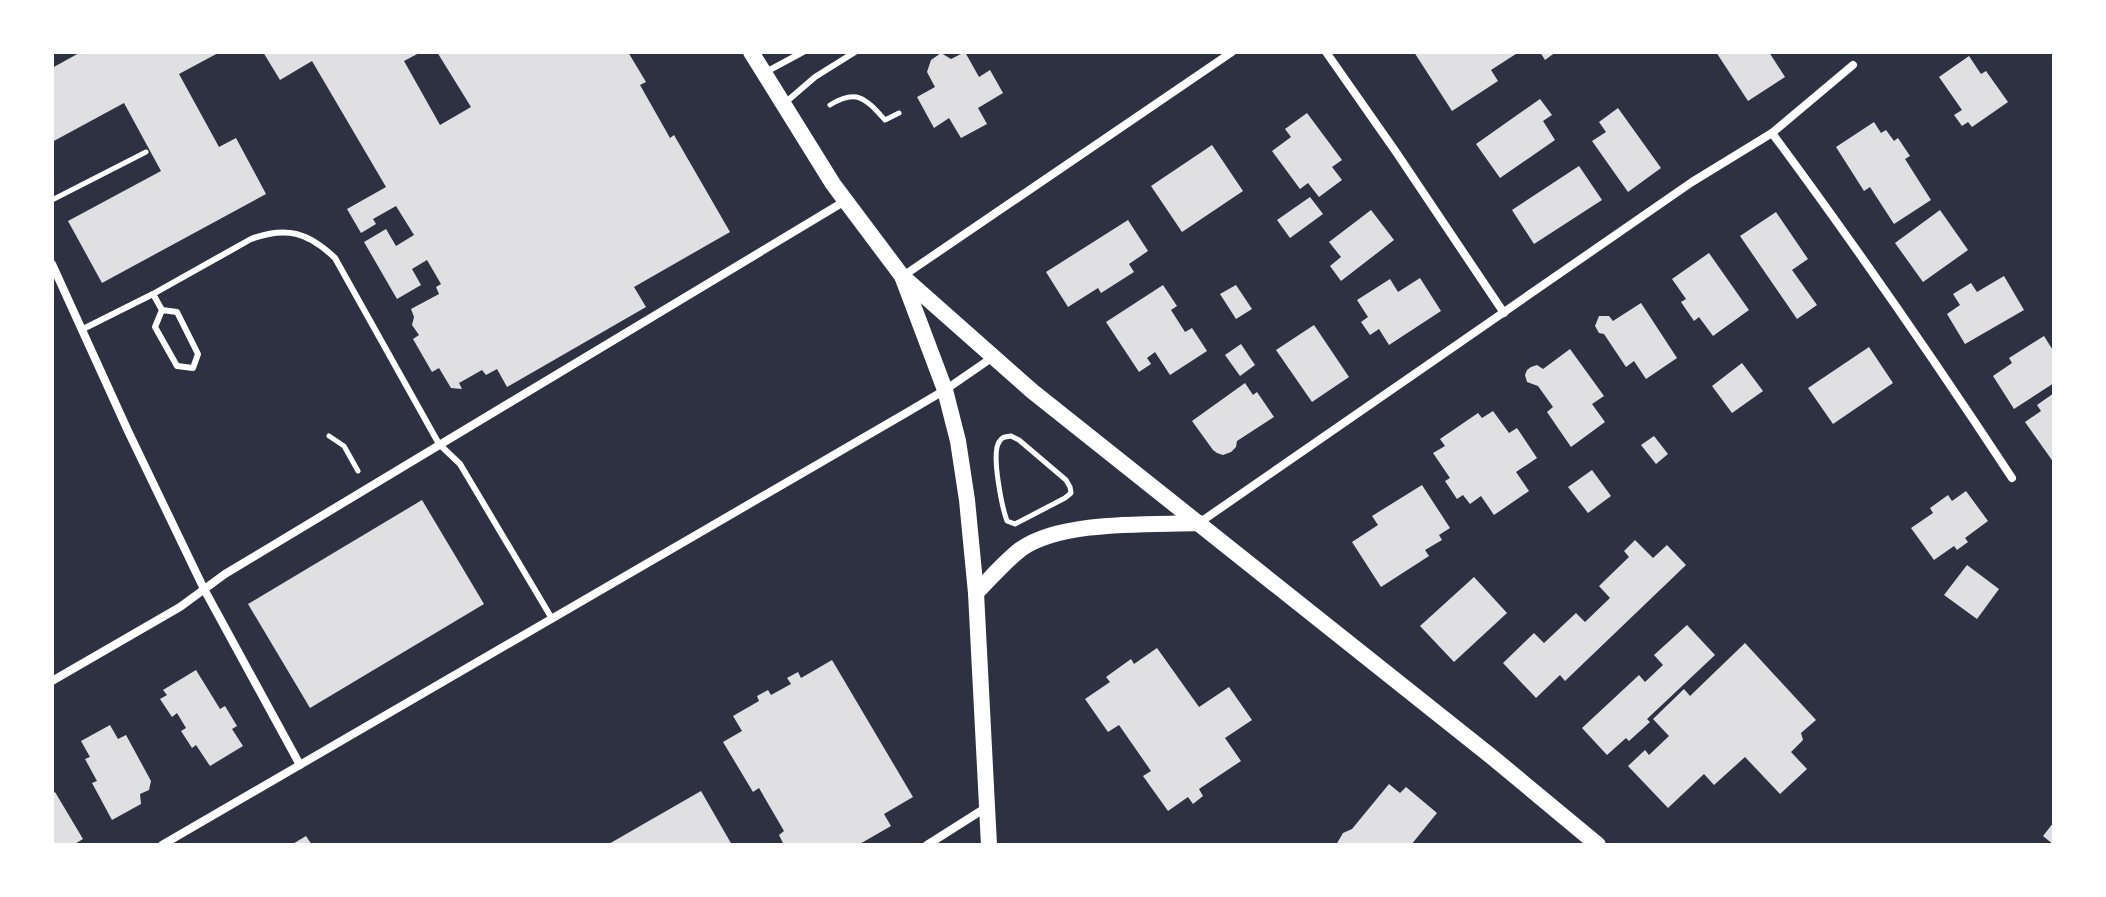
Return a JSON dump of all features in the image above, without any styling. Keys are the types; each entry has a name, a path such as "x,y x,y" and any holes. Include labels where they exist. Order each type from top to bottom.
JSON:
{"main road":[{"path":"751,52 845,201 902,276 1032,391 1598,845"},
{"path":"902,276 945,390 958,441 976,593 989,845"},
{"path":"976,593 1020,550 1046,536 1092,528 1199,523"}],"street":[{"path":"902,276 1232,52"},
{"path":"1326,52 1504,313"},
{"path":"1199,523 1692,182 1772,133 1853,65"},
{"path":"1772,133 1845,232 2012,478"},
{"path":"52,681 180,607 225,574 845,201"},
{"path":"52,264 204,589 300,765"},
{"path":"162,845 945,390 993,356"},
{"path":"927,845 988,806"}],"lane":[{"path":"763,73 803,52"},
{"path":"783,104 815,77 855,52"},
{"path":"83,329 268,232 286,231 321,244 335,258 439,444 460,464 551,617"},
{"path":"153,294 162,310"},
{"path":"162,310 177,312 198,354 193,368 177,366 155,327 162,310"}],"path":[{"path":"830,105 841,98 854,96 866,100 885,120 899,113"},
{"path":"52,200 146,152"},
{"path":"329,436 344,446 363,479"},
{"path":"1011,436 1019,440 1066,480 1071,493 1023,521 1015,524 1007,521 995,452 999,441 1011,436"}],"building":[{"path":"81,52 220,52 179,74 219,147 236,138 266,194 102,283 68,221 161,171 124,103 52,142 52,68"},
{"path":"263,52 421,52 404,61 440,125 471,107 437,52 628,52 646,82 640,85 670,138 674,135 730,232 634,287 646,307 507,387 497,369 486,375 482,370 459,383 462,389 451,388 439,368 432,372 413,339 419,335 412,325 414,317 411,309 439,294 436,287 441,284 427,260 412,269 421,285 397,299 364,242 386,229 396,246 414,235 396,206 373,219 376,224 361,233 347,209 386,187 312,61 280,80"},
{"path":"965,52 979,77 990,70 1003,93 978,108 987,124 961,138 949,118 934,128 917,97 935,87 927,72 931,60 941,53 951,59"},
{"path":"1414,52 1519,52 1491,70 1498,81 1452,111"},
{"path":"1540,52 1556,52 1545,60"},
{"path":"1716,52 1769,52 1785,77 1748,101"},
{"path":"1969,56 1981,74 1986,71 2008,102 1972,127 1968,122 1962,126 1954,115 1962,110 1939,77"},
{"path":"1540,99 1552,115 1543,121 1555,140 1500,178 1476,144"},
{"path":"1618,108 1661,168 1628,192 1592,141 1606,132 1599,122"},
{"path":"1307,113 1342,160 1332,167 1342,180 1319,197 1308,183 1300,189 1272,151 1291,137 1285,129"},
{"path":"1874,122 1881,133 1886,130 1894,141 1898,138 1910,156 1905,159 1931,200 1894,224 1870,187 1864,191 1836,147"},
{"path":"1212,145 1243,191 1182,232 1151,186"},
{"path":"1579,166 1602,200 1534,244 1512,210"},
{"path":"1310,197 1323,214 1290,238 1277,220"},
{"path":"1371,210 1394,240 1341,281 1330,266 1341,257 1329,242"},
{"path":"1940,210 1968,250 1923,282 1895,243"},
{"path":"1776,212 1808,259 1792,270 1817,305 1797,319 1740,236"},
{"path":"1128,220 1148,251 1129,264 1134,272 1101,293 1098,288 1068,307 1046,272"},
{"path":"1709,253 1749,310 1713,336 1699,317 1694,321 1681,302 1686,299 1672,279"},
{"path":"2004,276 2024,310 1965,344 1947,314 1960,305 1953,294 1971,283 1977,292"},
{"path":"1420,278 1441,311 1389,345 1379,329 1370,335 1361,322 1368,317 1357,300 1390,279 1398,292"},
{"path":"1163,285 1177,306 1171,310 1185,332 1192,328 1207,351 1170,375 1155,352 1147,358 1151,364 1139,372 1106,322"},
{"path":"1236,285 1252,309 1236,319 1220,294"},
{"path":"1641,303 1677,358 1646,379 1634,361 1626,367 1595,326 1599,316 1609,316 1613,321"},
{"path":"1314,325 1349,377 1312,402 1276,350"},
{"path":"2044,336 2054,352 2054,383 2014,409 1993,376 2012,363 2009,358"},
{"path":"1241,344 1255,365 1240,376 1225,355"},
{"path":"1869,347 1893,383 1833,424 1808,388"},
{"path":"1570,349 1604,396 1592,404 1605,422 1571,447 1547,412 1553,407 1538,386 1527,382 1525,375 1531,367 1537,365 1543,369"},
{"path":"1742,363 1763,391 1732,413 1712,386"},
{"path":"1245,383 1253,395 1257,392 1274,417 1237,441 1231,452 1223,455 1217,453 1192,421"},
{"path":"2054,393 2054,463 2025,422 2041,411 2037,405"},
{"path":"1493,411 1509,433 1517,428 1537,458 1516,472 1529,491 1494,515 1481,496 1470,504 1463,495 1457,499 1445,481 1450,478 1433,453 1445,446 1440,439 1478,413 1482,418"},
{"path":"1654,436 1668,454 1656,464 1641,445"},
{"path":"1592,470 1611,496 1588,513 1568,487"},
{"path":"1422,485 1450,528 1439,535 1442,540 1425,550 1429,556 1381,587 1352,542 1378,525 1372,516"},
{"path":"1966,491 1988,521 1965,538 1968,542 1957,550 1954,546 1934,560 1911,528 1933,513 1930,508 1948,495 1952,501"},
{"path":"422,500 484,604 310,708 248,604"},
{"path":"1635,540 1653,558 1667,545 1686,565 1565,681 1560,675 1536,698 1503,663 1534,633 1544,643 1576,613 1585,622 1610,598 1599,586 1629,557 1624,551"},
{"path":"1967,565 1999,589 1977,619 1944,595"},
{"path":"1474,577 1507,613 1454,662 1420,626"},
{"path":"1687,625 1715,655 1647,719 1650,722 1607,755 1582,728 1639,675 1645,682 1663,665 1654,655"},
{"path":"1745,643 1816,720 1801,733 1803,740 1791,752 1807,769 1780,794 1745,757 1714,785 1704,774 1668,808 1628,766 1645,750 1649,755 1669,736 1653,719 1684,689 1690,696"},
{"path":"1157,648 1199,707 1229,687 1252,720 1225,738 1241,761 1199,789 1203,796 1193,804 1188,797 1168,811 1143,776 1151,771 1119,725 1108,732 1085,699 1110,682 1106,677 1131,659 1134,664"},
{"path":"832,660 913,797 884,814 891,826 858,845 784,845 779,835 784,831 759,788 753,792 723,742 742,731 733,716 759,701 757,696 768,690 771,695 791,684 787,678 798,672 801,678"},
{"path":"196,670 220,709 225,706 237,726 232,729 243,746 210,766 196,745 192,748 181,731 186,728 177,713 172,717 160,699 167,695 163,690"},
{"path":"110,725 118,739 126,735 151,781 149,790 140,794 141,804 112,820 92,783 97,781 85,759 90,757 81,741"},
{"path":"1389,784 1400,793 1406,787 1437,813 1411,845 1336,845 1343,833 1352,829"},
{"path":"701,791 732,845 607,845"},
{"path":"55,792 83,839 73,845 52,845 52,794"},
{"path":"2054,822 2054,845 2043,836"},
{"path":"306,836 312,845 291,845"}]}
